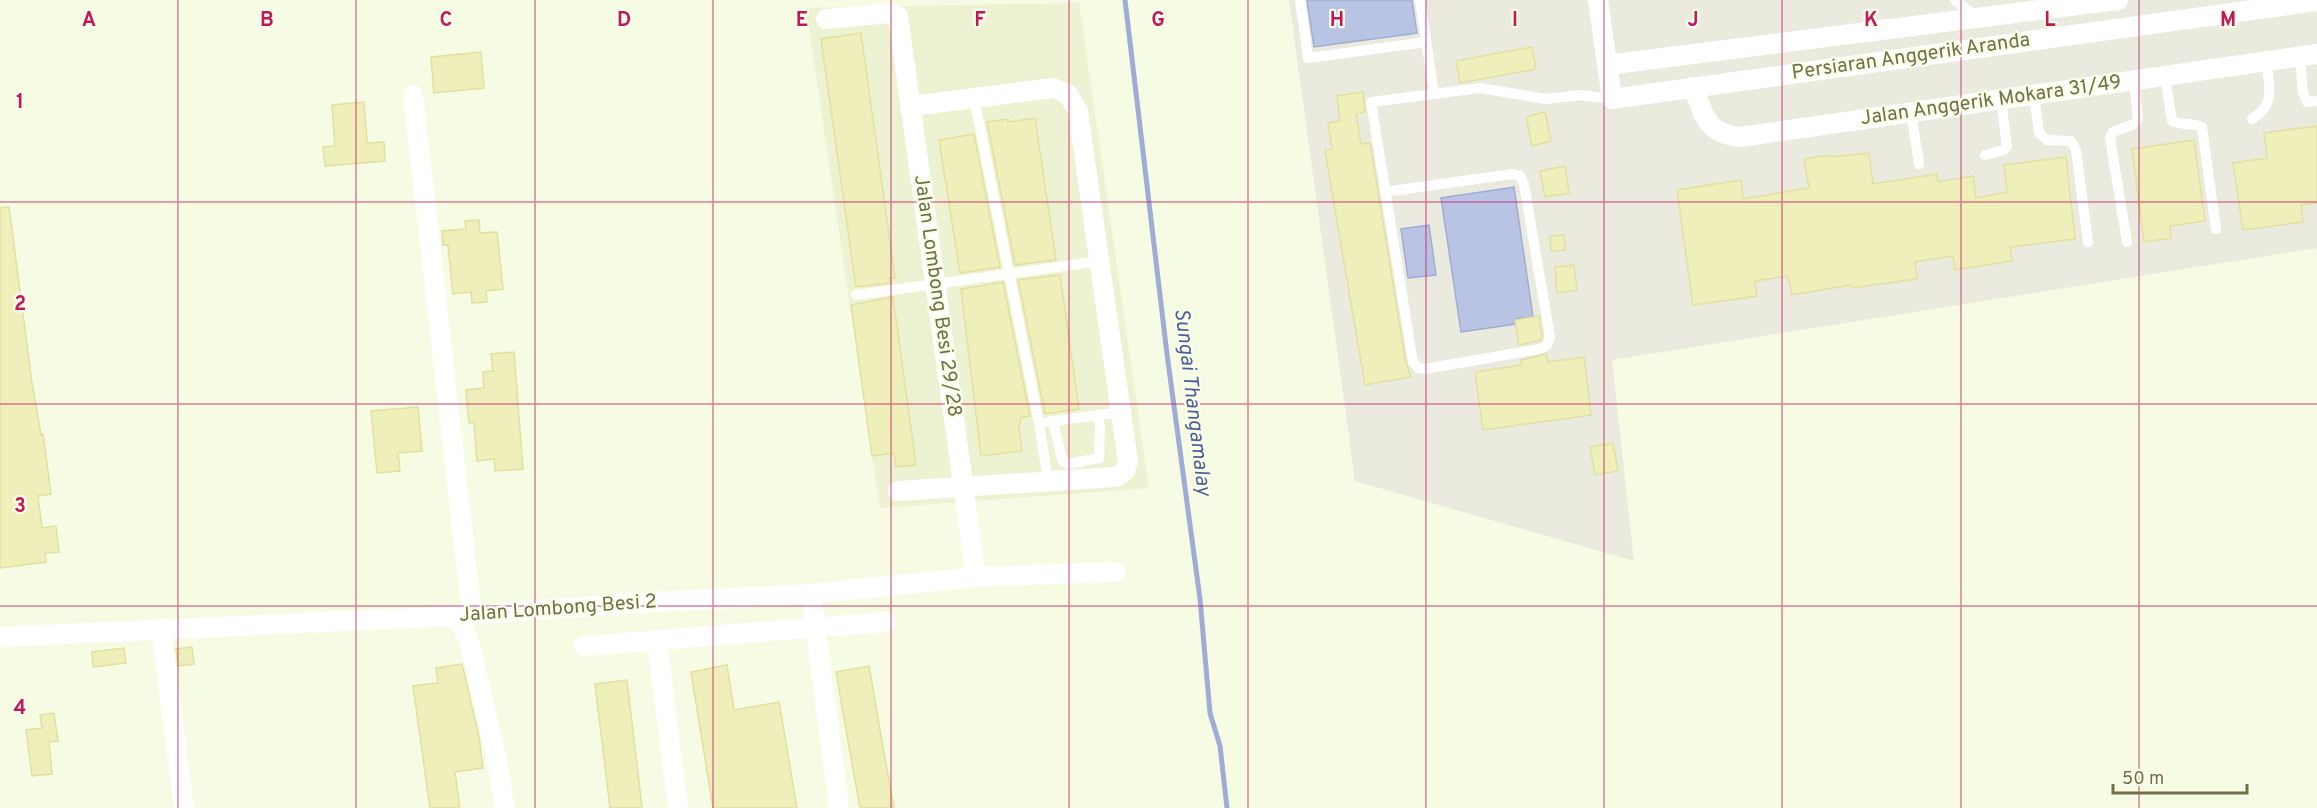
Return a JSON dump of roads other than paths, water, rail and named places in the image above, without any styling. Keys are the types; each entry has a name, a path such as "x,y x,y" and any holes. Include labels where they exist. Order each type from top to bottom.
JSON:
{"street":[{"path":"1598,0 1612,99"},
{"name":"Persiaran Anggerik Aranda","path":"1607,65 2118,0"},
{"name":"Persiaran Anggerik Aranda","path":"1612,99 2198,8 2317,1"},
{"name":"Jalan Lombong Besi 29/28","path":"826,19 890,14 898,16 976,577"},
{"name":"Jalan Anggerik Mokara 31/49","path":"1693,87 1710,127 1725,135 1740,137 2309,56"},
{"path":"898,491 1116,477 1125,471 1128,462 1078,111 1068,94 1053,88 911,106"},
{"path":"413,95 465,615 505,808"},
{"name":"Jalan Lombong Besi 2","path":"0,637 465,615 811,594 976,577 1115,572"},
{"path":"811,594 839,808"},
{"path":"584,646 885,622"},
{"path":"161,628 184,808"},
{"path":"657,640 678,808"}],"lane":[{"path":"1300,0 1308,58 1426,42"},
{"path":"1420,0 1434,93"},
{"path":"1955,0 1978,18"},
{"path":"2309,56 2303,93 2307,102 2317,101"},
{"path":"2252,119 2263,112 2269,104 2267,62"},
{"path":"2165,76 2172,120 2177,124 2195,124 2202,128 2216,229"},
{"path":"2127,242 2110,138 2113,132 2134,124 2138,119 2134,81"},
{"path":"1385,192 1512,174 1520,177 1524,184 1550,337 1547,345 1540,350 1425,369 1418,368 1413,362 1385,192 1371,102 1480,88 1546,99 1580,95 1612,99"},
{"path":"2034,95 2039,134 2047,140 2071,141 2076,150 2088,242"},
{"path":"974,98 1039,423 1048,481"},
{"path":"1985,155 2004,150 2007,146 2001,100"},
{"path":"1911,112 1919,164"},
{"path":"856,295 1100,261"},
{"path":"1039,423 1121,412"},
{"path":"1053,421 1062,460 1068,464 1099,458 1098,415"}],"water":[{"path":"1307,0 1412,0 1417,33 1314,47"},
{"path":"1514,187 1533,317 1516,319 1516,324 1461,332 1441,198"},
{"path":"1429,225 1436,275 1408,278 1401,229"}],"waterway":[{"name":"Sungai Thangamalay","path":"1125,0 1167,354 1200,599 1210,713 1220,746 1227,808"}]}
